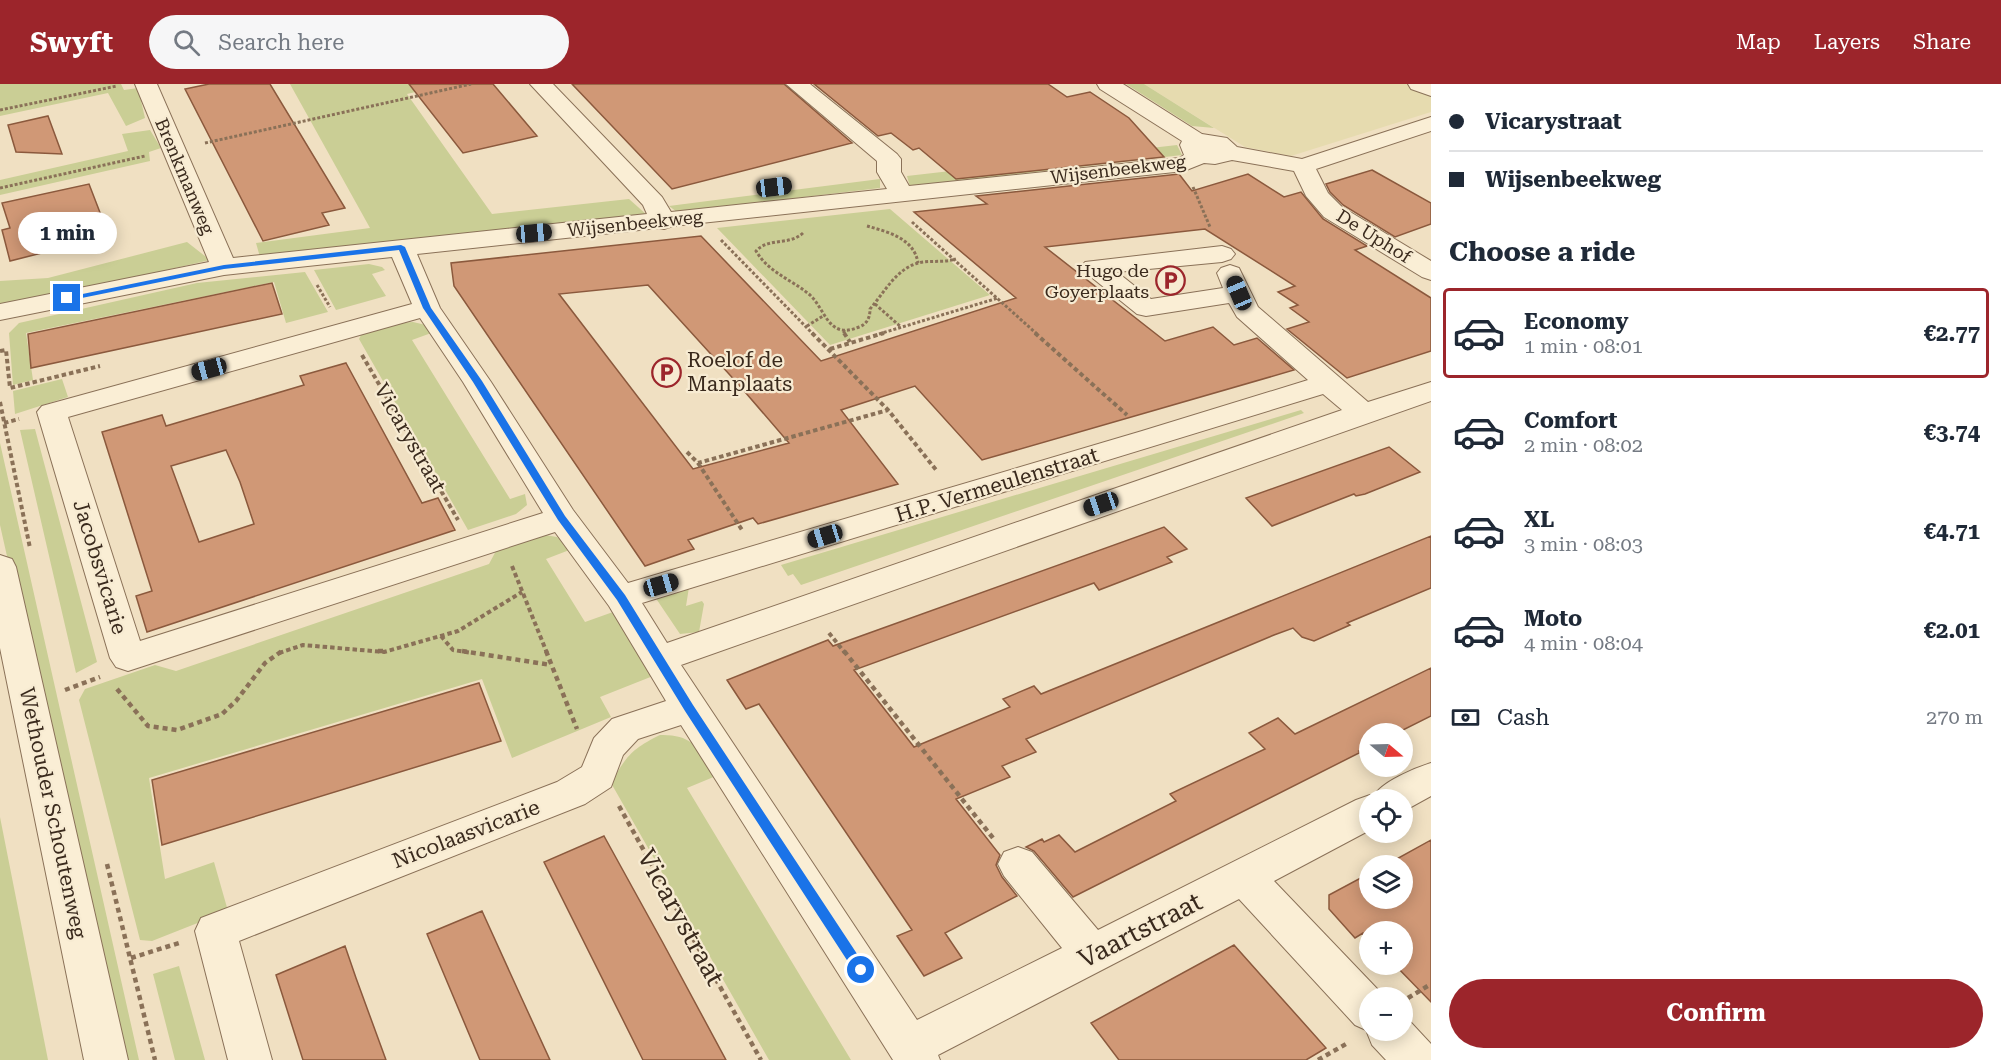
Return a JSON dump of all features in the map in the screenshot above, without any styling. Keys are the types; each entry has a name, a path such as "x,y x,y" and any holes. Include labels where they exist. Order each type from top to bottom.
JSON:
{"street":[{"name":"Brenkmanweg","path":"146,84 172,150 224,267"},
{"path":"541,84 659,212"},
{"path":"797,84 889,159 886,184"},
{"path":"1107,84 1194,154 1219,143 1228,152 1303,166 1431,124"},
{"path":"1419,84 1431,90"},
{"name":"Wijsenbeekweg","path":"659,212 703,215 886,184 1194,154"},
{"name":"De Uphof","path":"1303,166 1318,196 1333,212 1431,272"},
{"name":"Wijsenbeekweg","path":"0,312 224,267 401,247 659,212 832,179"},
{"path":"401,247 427,308 477,381 562,518 621,597 689,708 914,1053"},
{"path":"1239,293 1146,308 1094,267 1220,249 1239,293 1246,311 1363,412"},
{"name":"Jacobsvicarie","path":"427,308 52,412 128,658 562,518"},
{"name":"H.P. Vermeulenstraat","path":"621,597 1153,438 1328,383"},
{"path":"659,659 1363,412 1431,391"},
{"name":"Wethouder Schoutenweg","path":"0,567 106,1060"},
{"name":"Nicolaasvicarie","path":"216,930 571,793 603,762 625,729 689,708"},
{"path":"1411,789 1431,778"},
{"name":"Vaartstraat","path":"914,1053 1092,954 1359,817"},
{"path":"1018,864 1092,954"},
{"path":"1244,877 1359,999"},
{"path":"216,930 250,1060"},
{"path":"1398,1041 1416,1060"}],"path":[{"path":"0,110 128,84"},
{"path":"0,188 471,84"},
{"path":"1194,154 1220,249"},
{"path":"886,184 899,211 956,259 1153,438"},
{"path":"703,215 714,232 888,410 958,496"},
{"path":"863,225 898,237 913,247 918,256 918,263"},
{"path":"806,230 795,240 767,243 756,250 769,270 813,298 823,316 836,328 844,330 856,329 865,324 870,316 870,309 898,276 918,263 944,263 956,259"},
{"name":"Vicarystraat","path":"307,258 310,271 343,332 354,341 522,592 582,741 603,762 610,791 761,1060"},
{"path":"829,349 998,297"},
{"path":"874,304 902,327"},
{"path":"807,326 823,316"},
{"path":"844,330 850,342"},
{"path":"698,463 888,410"},
{"path":"687,452 698,463 759,556"},
{"path":"111,684 148,726 177,730 222,714 236,701 265,663 280,652 303,645 384,652 458,631 522,592"},
{"path":"808,606 982,826 1012,862 1018,864"},
{"path":"441,636 453,650 551,665"},
{"path":"131,958 216,930"},
{"path":"1413,995 1431,984"}],"shaded area":[{"path":"1144,84 1409,84 1431,96 1431,112 1291,156 1245,147"}],"green space":[{"path":"0,84 121,84 124,90 138,88 145,118 126,126 108,93 0,116"},
{"path":"290,84 423,84 428,89 407,94 492,214 629,199 647,215 260,257 256,243 370,228"},
{"path":"1126,84 1144,84 1214,128 1192,126"},
{"path":"150,130 161,148 149,152 150,161 0,195 0,180 128,151 122,134"},
{"path":"1177,145 1182,155 910,187 907,176"},
{"path":"880,179 880,188 677,212 669,206"},
{"path":"890,209 990,295 830,345 717,228"},
{"path":"187,242 210,260 58,295 0,305 0,281 48,278"},
{"path":"369,264 385,270 372,274 386,296 336,310 314,270"},
{"path":"305,272 328,312 286,323 274,282 26,333 33,380 13,385 9,333 19,323 197,283"},
{"path":"413,322 426,325 434,332 412,340 510,499 525,494 527,505 516,514 468,530 359,339 361,335 400,323"},
{"path":"62,379 68,397 15,414 13,391"},
{"path":"1301,410 1304,413 801,585 793,574 788,576 781,565"},
{"path":"35,429 97,662 76,673 20,430"},
{"path":"0,443 139,1060 120,1060 0,525"},
{"path":"545,535 557,537 572,549 546,559 585,622 613,612 653,676 600,697 611,717 512,758 482,679 149,778 165,879 214,862 228,911 152,941 140,940 79,700 85,689 155,665 176,671 489,564 497,549"},
{"path":"690,581 686,606 702,601 704,604 699,632 680,634 655,597"},
{"path":"660,735 681,737 695,745 716,776 687,788 851,1060 769,1060 611,783 631,754"},
{"path":"0,817 48,1060 0,1060"},
{"path":"179,966 205,1060 175,1060 153,974"}],"building":[{"path":"209,84 270,84 345,208 322,213 329,225 263,241 185,89"},
{"path":"409,84 493,84 537,136 463,153"},
{"path":"572,84 784,84 852,143 672,189"},
{"path":"814,84 1048,84 1067,97 1090,92 1129,118 1164,157 956,179 919,148 913,150 891,133 878,136"},
{"path":"48,116 62,154 16,152 8,125"},
{"path":"1372,170 1431,203 1431,224 1395,237 1343,205 1330,192 1326,184"},
{"path":"1179,174 1192,191 1248,174 1284,197 1301,192 1323,219 1367,246 1355,250 1431,298 1431,351 1347,378 1287,329 1309,322 1290,308 1298,305 1278,292 1295,286 1205,229 1045,247 1165,341 1213,327 1234,345 1257,338 1294,370 982,460 915,386 841,410 898,484 758,524 753,518 688,540 694,549 645,566 454,286 451,263 701,236 821,361 1016,298 914,212 987,204 976,196","holes":["648,285 789,443 693,469 559,294"]},
{"path":"89,184 109,236 10,261 2,230 10,228 2,203"},
{"path":"272,283 282,314 31,368 28,334"},
{"path":"346,363 422,503 438,498 455,530 147,632 136,596 152,591 102,432 162,415 166,426 304,385 300,376","holes":["226,450 254,524 199,542 171,466"]},
{"path":"1389,447 1420,472 1365,494 1356,496 1354,494 1272,526 1246,498"},
{"path":"1164,527 1187,549 1167,557 1172,562 1099,590 1094,583 854,670 914,747 1010,707 1003,699 1034,686 1041,694 1431,536 1431,588 1347,623 1350,625 1314,641 1302,637 1293,628 1274,635 1026,739 1036,752 1002,766 1010,777 956,799 1000,855 996,865 1017,896 945,933 962,958 924,976 897,936 912,930 759,704 746,709 727,680 828,640 833,646"},
{"path":"1431,668 1431,716 1413,725 1413,723 1359,723 1359,753 1073,897 1034,851 1026,847 1042,839 1044,842 1059,835 1075,852 1176,801 1170,794 1265,749 1249,733 1278,718 1295,734"},
{"path":"479,683 501,741 162,845 152,780"},
{"path":"604,836 726,1060 643,1060 544,862"},
{"path":"1431,840 1431,1002 1405,975 1413,975 1413,921 1359,921 1359,936 1355,938 1329,909 1329,895 1359,879 1359,909 1413,909 1413,855 1404,855"},
{"path":"482,911 550,1060 480,1060 427,934"},
{"path":"1234,945 1326,1048 1306,1060 1119,1060 1091,1023"},
{"path":"345,946 386,1060 303,1060 276,975"}],"place":[{"name":"Hugo de Goyerplaats","path":"1170,280"},
{"name":"Roelof de Manplaats","path":"666,372"}],"route":[{"path":"67,298 224,267 401,247 427,308 477,381 562,518 621,597 689,708 713,741 861,970"}]}
